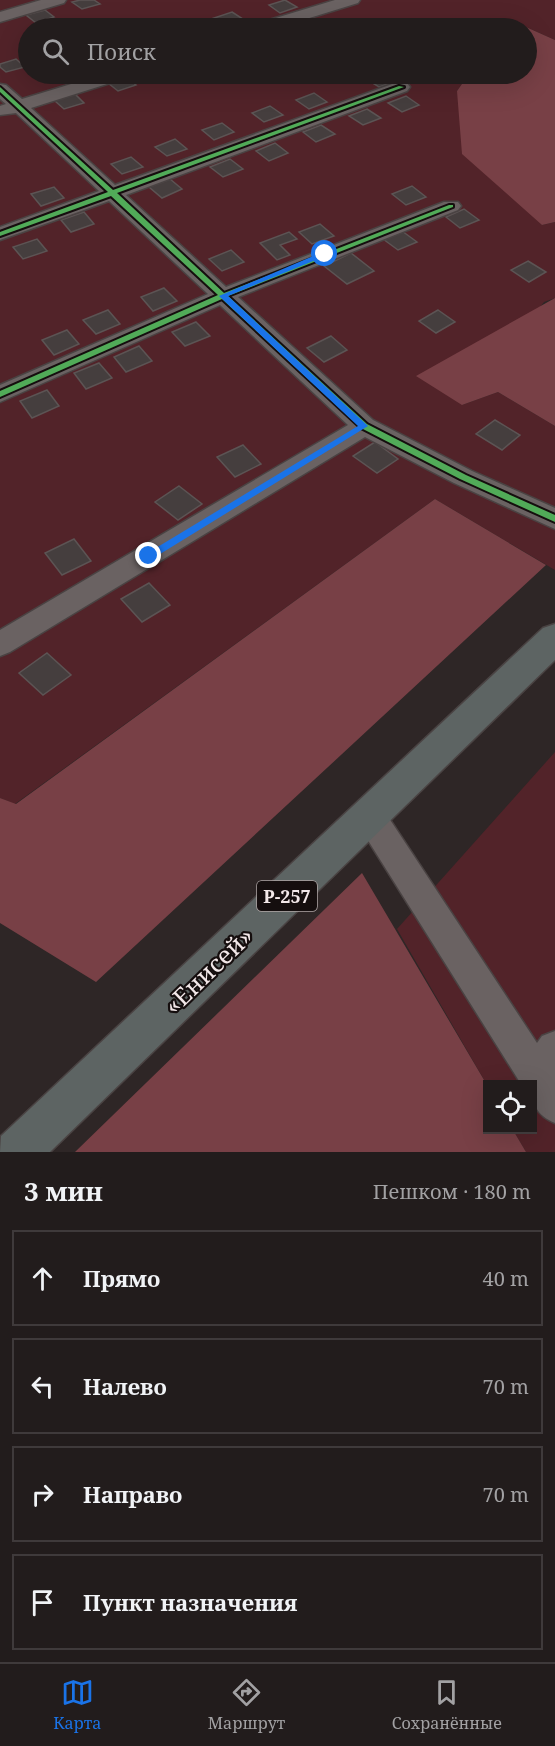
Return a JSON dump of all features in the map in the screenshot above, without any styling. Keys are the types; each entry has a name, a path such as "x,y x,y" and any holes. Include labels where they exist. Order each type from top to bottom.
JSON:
{"highway":[{"name":"«Енисей»","path":"17,1152 555,638"}],"street":[{"path":"0,17 58,0"},
{"path":"294,18 352,0"},
{"path":"9,109 88,84"},
{"path":"0,234 400,87"},
{"path":"0,89 9,109 114,192 222,296 364,426 463,477 555,519"},
{"path":"0,394 222,296 451,206"},
{"path":"0,644 364,426"},
{"path":"370,816 545,1061 555,1104"}],"shaded area":[{"path":"0,0 555,0 555,40 537,32 537,18 18,18 18,84 462,84 457,91 542,225 555,222 555,298 544,302 462,405 498,392 555,426 555,570 435,499 15,804 0,798"},
{"path":"537,32 555,40 555,222 542,225 462,154 457,91 462,84 537,84"},
{"path":"555,298 555,426 498,392 462,405 416,376"},
{"path":"435,499 546,565 96,982 0,923 0,798 16,804"},
{"path":"555,752 555,1152 526,1152 515,1134 537,1134 537,1080 484,1080 397,929"},
{"path":"362,873 484,1080 483,1134 515,1134 526,1152 75,1152"}],"building":[{"path":"94,0 100,4 82,9 72,2"},
{"path":"285,0 297,7 280,13 269,5"},
{"path":"45,10 54,17 30,18 26,15"},
{"path":"232,12 241,18 214,18"},
{"path":"16,59 18,69 6,72 0,64"},
{"path":"109,84 136,85 118,91"},
{"path":"314,93 327,102 309,109 296,100"},
{"path":"75,94 84,103 64,109 54,100"},
{"path":"406,96 419,105 402,112 388,103"},
{"path":"270,106 283,115 264,122 252,113"},
{"path":"367,109 381,118 363,125 349,116"},
{"path":"222,123 234,132 214,140 202,130"},
{"path":"321,125 335,134 316,142 303,132"},
{"path":"175,139 187,149 167,156 155,147"},
{"path":"275,143 288,153 269,161 256,151"},
{"path":"131,157 143,167 122,174 111,164"},
{"path":"230,159 243,169 223,177 210,167"},
{"path":"170,179 182,189 162,198 149,187"},
{"path":"412,186 426,197 406,205 392,194"},
{"path":"54,187 64,198 41,206 31,194"},
{"path":"464,209 479,220 460,228 446,217"},
{"path":"84,212 94,224 71,232 61,220"},
{"path":"320,224 334,236 312,244 299,232"},
{"path":"402,231 417,242 398,250 383,239"},
{"path":"289,232 297,239 280,245 290,255 277,260 260,243"},
{"path":"37,239 47,251 23,259 13,247"},
{"path":"231,250 244,262 222,271 209,259"},
{"path":"351,253 374,271 347,284 324,266"},
{"path":"528,261 546,272 529,282 511,270"},
{"path":"164,288 177,301 153,311 141,297"},
{"path":"108,310 120,324 96,334 83,320"},
{"path":"438,310 455,322 436,333 419,321"},
{"path":"196,322 210,336 185,346 172,332"},
{"path":"67,330 79,344 54,355 42,340"},
{"path":"331,336 347,350 324,362 307,348"},
{"path":"139,346 152,361 126,372 114,357"},
{"path":"99,363 112,378 86,389 74,373"},
{"path":"47,390 59,406 32,418 20,401"},
{"path":"495,420 520,435 502,450 476,434"},
{"path":"375,442 398,459 377,473 353,456"},
{"path":"243,445 261,464 235,477 217,457"},
{"path":"179,486 202,504 178,520 155,502"},
{"path":"74,539 91,561 62,575 45,553"},
{"path":"149,583 170,605 142,622 121,599"},
{"path":"47,653 71,675 43,695 19,673"}],"cycle path":[{"path":"0,234 401,87"},
{"path":"0,89 364,426 463,477 555,519"},
{"path":"0,394 222,296 451,206"}],"route":[{"path":"149,556 364,426 222,296 325,254"}]}
